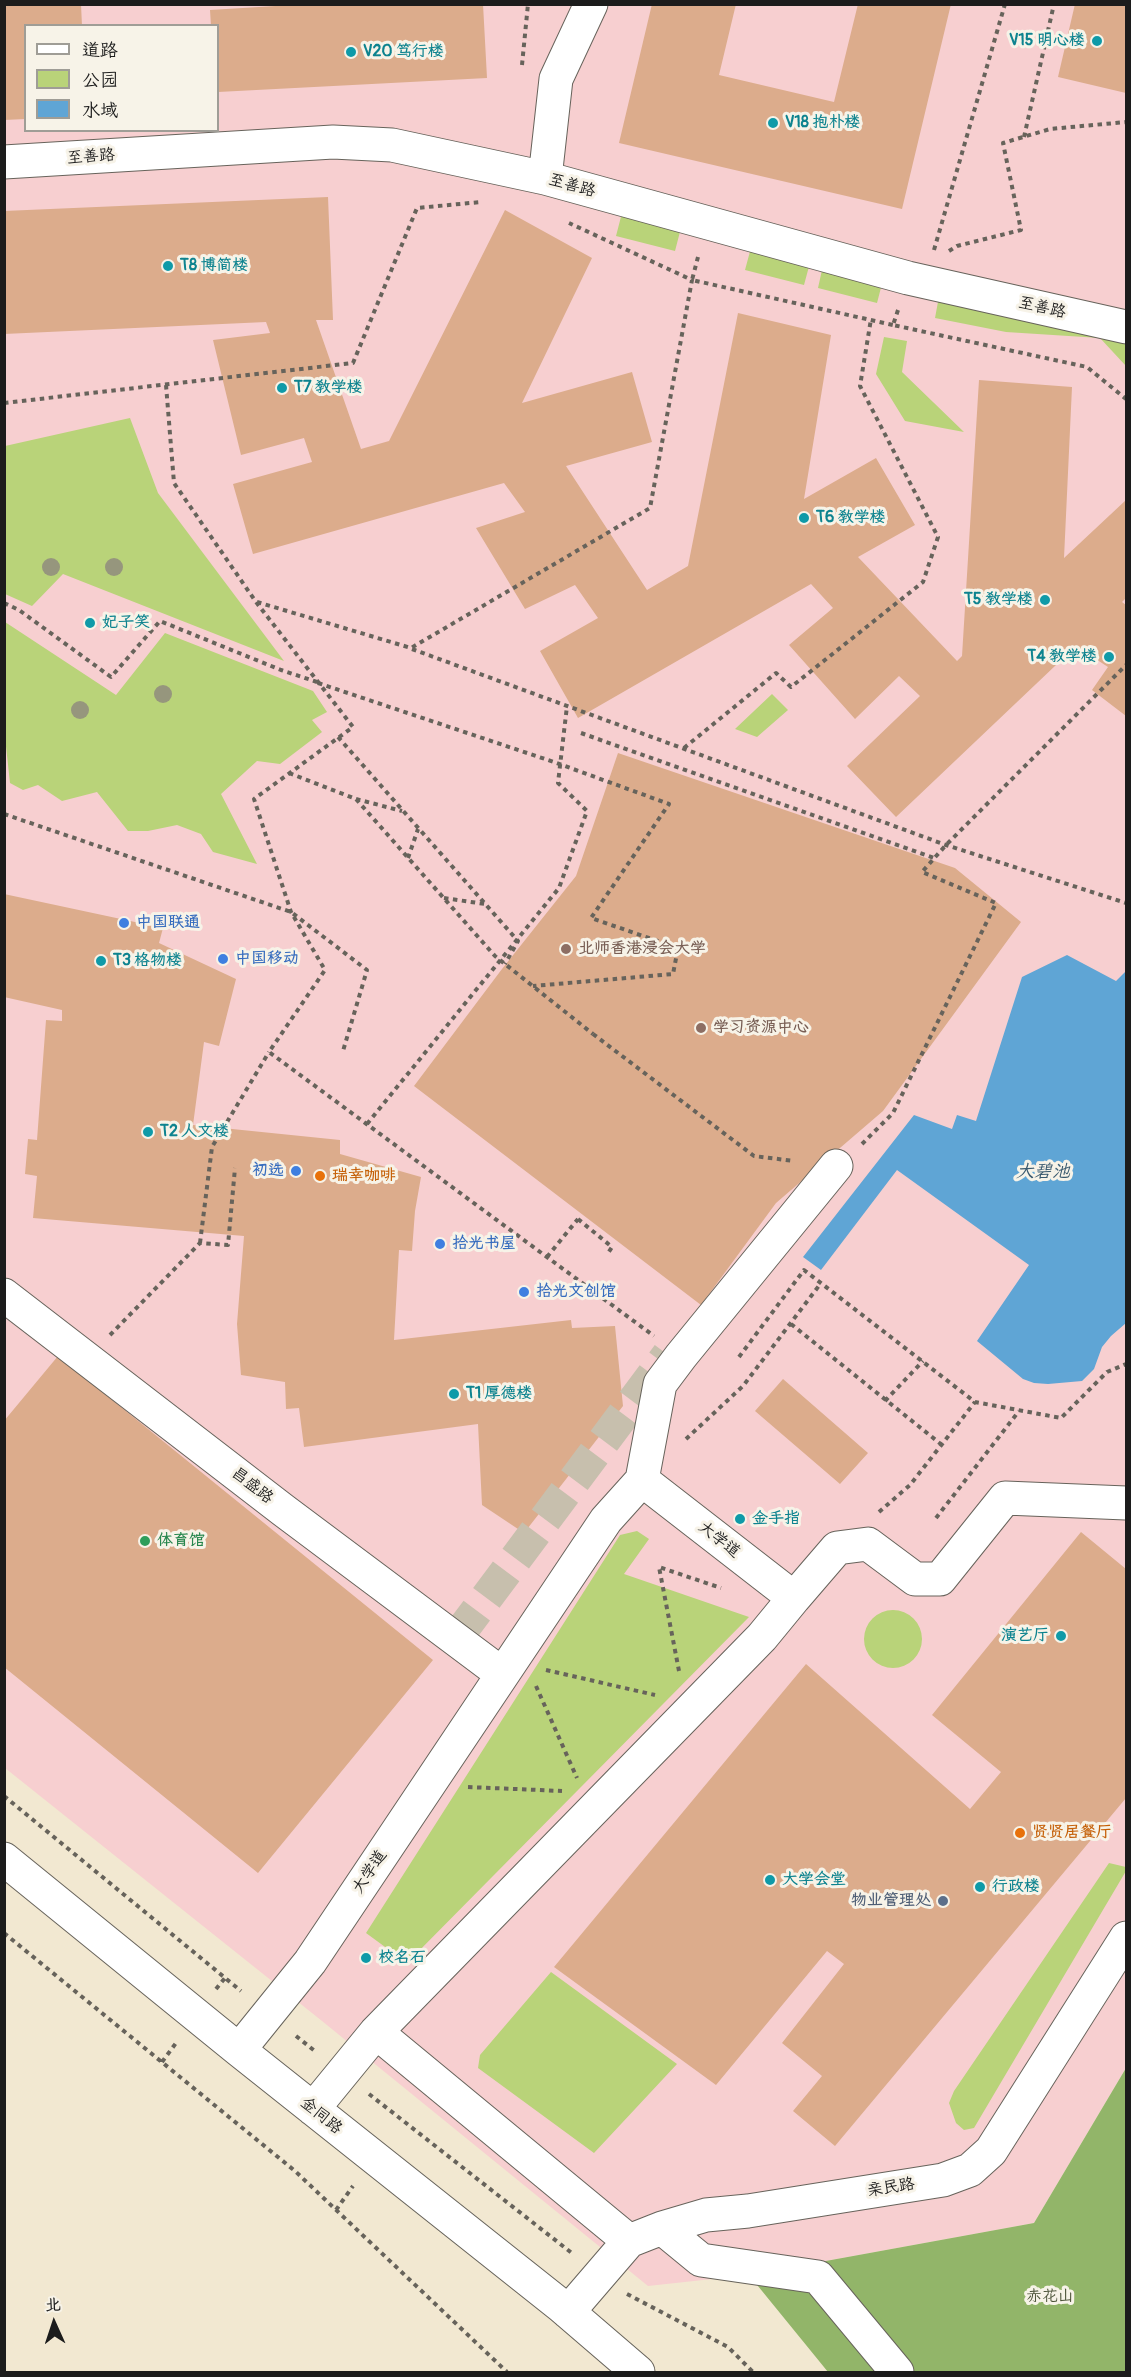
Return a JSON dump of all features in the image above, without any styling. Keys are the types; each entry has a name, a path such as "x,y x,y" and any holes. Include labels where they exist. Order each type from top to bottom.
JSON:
{"street":[{"path":"545,178 556,79 591,4"},
{"name":"至善路","path":"4,162 333,142 392,146 545,178 908,278 1126,327"},
{"path":"642,1480 660,1384 836,1166"},
{"name":"昌盛路","path":"4,1295 283,1510 514,1665"},
{"name":"大学道","path":"239,2050 310,1962 428,1785 514,1665 606,1520 642,1480 794,1598"},
{"path":"314,2109 376,2032 591,1798 762,1637 837,1548 868,1544 915,1579 940,1579 1005,1498 1126,1503"},
{"name":"金同路","path":"4,1859 568,2312 625,2359 638,2373"},
{"name":"亲民路","path":"568,2312 629,2241 662,2228 706,2215 748,2211 943,2180 970,2170 991,2151 1126,1938"},
{"path":"376,2032 629,2241"},
{"path":"662,2228 701,2259 818,2277 897,2373"}],"path":[{"path":"521,76 528,4"},
{"path":"934,252 1005,4"},
{"path":"1023,137 1054,4"},
{"path":"957,246 1021,230 1003,143 1050,129 1126,122"},
{"path":"4,403 353,363 417,208 482,202"},
{"path":"567,222 692,280 893,325"},
{"path":"411,648 650,508 692,280 707,224"},
{"path":"684,748 776,673 791,687 923,582 938,537 860,386 871,319"},
{"path":"87,1359 200,1243 212,1147 269,1052 325,970 291,912 254,799 353,727 256,602 174,483 166,385"},
{"path":"256,602 411,648 946,845 1126,903"},
{"path":"4,603 19,610 111,677 160,621 281,670 554,762 669,804 591,918 678,948 673,974 533,986"},
{"path":"836,1166 865,1142 893,1113 996,903 922,872 946,845 1126,665"},
{"path":"367,1124 559,888 587,811 558,783 567,706"},
{"path":"581,733 934,858"},
{"path":"338,737 518,941 505,964"},
{"path":"289,773 356,799 402,811"},
{"path":"356,799 495,956 593,1034 754,1156"},
{"path":"4,814 291,912 367,970 343,1051"},
{"path":"408,858 418,829"},
{"path":"444,898 485,904"},
{"path":"269,1052 681,1356"},
{"path":"200,1243 228,1245 235,1168"},
{"path":"547,1257 578,1219 612,1247 608,1253"},
{"path":"739,1357 804,1270 975,1402 1061,1418 1107,1372 1126,1364"},
{"path":"684,1441 743,1386 821,1283"},
{"path":"791,1324 942,1445"},
{"path":"885,1401 922,1361"},
{"path":"910,1485 975,1402"},
{"path":"936,1518 1019,1411"},
{"path":"514,1665 689,1705 659,1566 722,1588"},
{"path":"514,1665 591,1798"},
{"path":"428,1785 591,1798"},
{"path":"4,1934 295,2171 507,2373"}],"shaded area":[{"name":"北师香港浸会大学","path":"4,5 1126,5 1126,2068 1034,2223 749,2275 648,2286 322,2021 5,1768"}],"green space":[{"path":"623,209 682,224 675,251 616,236"},
{"path":"752,244 811,259 804,285 745,270"},
{"path":"824,261 884,276 877,303 818,288"},
{"path":"940,291 1126,341 1126,366 1100,338 1006,332 935,318"},
{"path":"884,337 907,341 902,372 964,432 905,421 876,374"},
{"path":"130,418 158,493 284,661 63,574 32,606 5,594 5,446"},
{"path":"5,622 116,695 165,633 313,691 327,712 312,720 322,732 280,764 257,761 221,794 257,864 213,852 201,834 177,825 148,831 128,831 97,792 62,801 38,785 23,790 10,783 4,728"},
{"path":"772,694 788,710 757,737 735,729"},
{"path":"637,1531 649,1539 624,1574 749,1617 407,1963 366,1933 620,1535"},
{"path":"887,1610 899,1610 914,1618 922,1633 922,1645 914,1660 899,1668 887,1668 872,1660 864,1645 864,1633 872,1618"},
{"path":"1109,1863 1126,1867 1126,1871 974,2128 964,2130 956,2123 949,2103 954,2091"},
{"path":"551,1972 677,2064 594,2153 478,2068 480,2055"},
{"name":"赤花山","path":"1126,2068 1126,2372 828,2372 749,2275 1034,2223"}],"water":[{"name":"大碧池","path":"1067,955 1116,981 1126,971 1126,1323 1102,1347 1094,1369 1082,1381 1048,1384 1023,1379 977,1341 1029,1265 897,1170 821,1270 803,1257 914,1115 952,1129 957,1115 976,1121 1022,977"}],"building":[{"path":"4,4 81,4 82,24 24,24 24,119 4,120"},
{"name":"V20 笃行楼","path":"308,4 483,4 487,78 219,92 219,24 211,24 210,10"},
{"name":"V18 抱朴楼","path":"652,4 736,4 719,75 834,102 858,4 951,4 902,209 619,143"},
{"name":"V15 明心楼","path":"1075,4 1126,4 1126,93 1058,77"},
{"path":"328,197 333,320 316,320 361,449 389,441 505,210 592,258 522,403 632,372 652,442 566,466 647,590 688,566 738,313 831,335 804,499 876,458 915,525 858,557 957,661 962,656 979,380 1072,387 1064,558 1126,500 1126,598 1122,602 1126,605 1126,716 1092,690 1108,667 1076,646 896,817 847,766 920,696 899,676 855,719 789,645 833,608 811,584 578,718 540,651 598,618 575,585 525,609 476,528 525,512 504,483 253,554 233,484 312,462 304,438 241,455 213,340 270,333 266,322 4,334 4,211"},
{"name":"学习资源中心","path":"618,753 955,868 1021,922 883,1111 776,1203 701,1305 414,1086 576,876"},
{"path":"4,894 163,928 159,943 236,979 219,1046 204,1042 193,1125 340,1140 340,1154 421,1177 415,1211 412,1251 399,1250 394,1340 571,1320 572,1328 615,1326 623,1406 524,1533 482,1505 478,1424 304,1447 299,1408 286,1409 285,1382 241,1375 237,1324 244,1236 33,1218 37,1176 25,1174 28,1139 37,1140 46,1020 62,1021 62,1010 4,997"},
{"name":"体育馆","path":"58,1356 433,1660 258,1873 4,1667 4,1421"},
{"path":"783,1379 868,1453 840,1484 755,1411"},
{"path":"1081,1532 1126,1569 1126,1798 835,2146 793,2111 822,2076 782,2043 844,1964 827,1951 716,2085 554,1967 806,1664 970,1809 1001,1772 932,1715"}],"tunnel":[{"path":"457,1637 668,1355"}],"place":[{"name":"V15 明心楼","path":"1097,41"},
{"name":"V20 笃行楼","path":"351,52"},
{"name":"V18 抱朴楼","path":"773,123"},
{"name":"T8 博简楼","path":"168,266"},
{"name":"T7 教学楼","path":"282,388"},
{"name":"T6 教学楼","path":"804,518"},
{"name":"T5 教学楼","path":"1045,600"},
{"name":"妃子笑","path":"90,623"},
{"name":"T4 教学楼","path":"1109,657"},
{"name":"中国联通","path":"124,923"},
{"name":"北师香港浸会大学","path":"566,949"},
{"name":"中国移动","path":"223,959"},
{"name":"T3 格物楼","path":"101,961"},
{"name":"学习资源中心","path":"701,1028"},
{"name":"T2 人文楼","path":"148,1132"},
{"name":"初选","path":"296,1171"},
{"name":"瑞幸咖啡","path":"320,1176"},
{"name":"拾光书屋","path":"440,1244"},
{"name":"拾光文创馆","path":"524,1292"},
{"name":"T1 厚德楼","path":"454,1394"},
{"name":"金手指","path":"740,1519"},
{"name":"体育馆","path":"145,1541"},
{"name":"演艺厅","path":"1061,1636"},
{"name":"贤贤居餐厅","path":"1020,1833"},
{"name":"大学会堂","path":"770,1880"},
{"name":"行政楼","path":"980,1887"},
{"name":"物业管理处","path":"943,1901"},
{"name":"校名石","path":"366,1958"}]}
